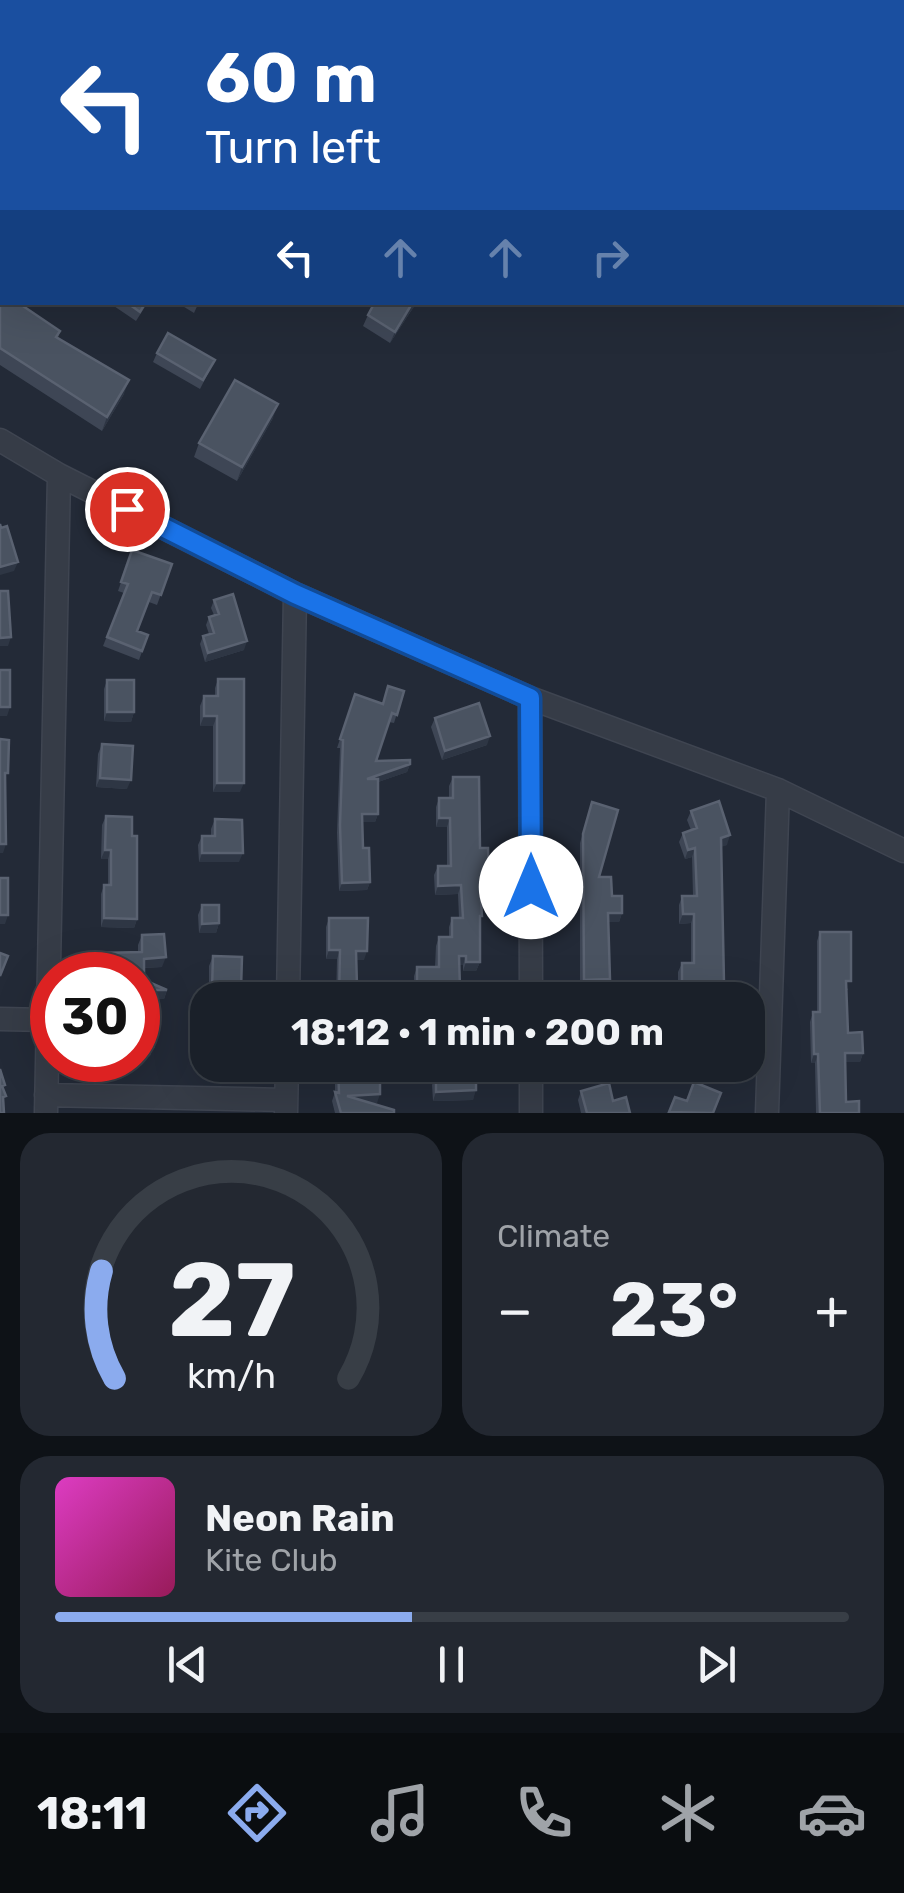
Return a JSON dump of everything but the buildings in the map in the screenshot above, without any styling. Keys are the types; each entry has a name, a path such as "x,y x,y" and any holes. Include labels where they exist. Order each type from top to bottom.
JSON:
{"street":[{"path":"0,440 59,475 295,594 530,698 778,790 904,851"},
{"path":"49,952 59,475"},
{"path":"288,982 295,594"},
{"path":"530,698 531,982"},
{"path":"767,1113 778,790"},
{"path":"0,1019 30,1020"},
{"path":"46,1104 286,1107 287,1082"},
{"path":"531,1082 532,1113"}],"route":[{"path":"127,509 295,594 530,698 531,887"}]}
